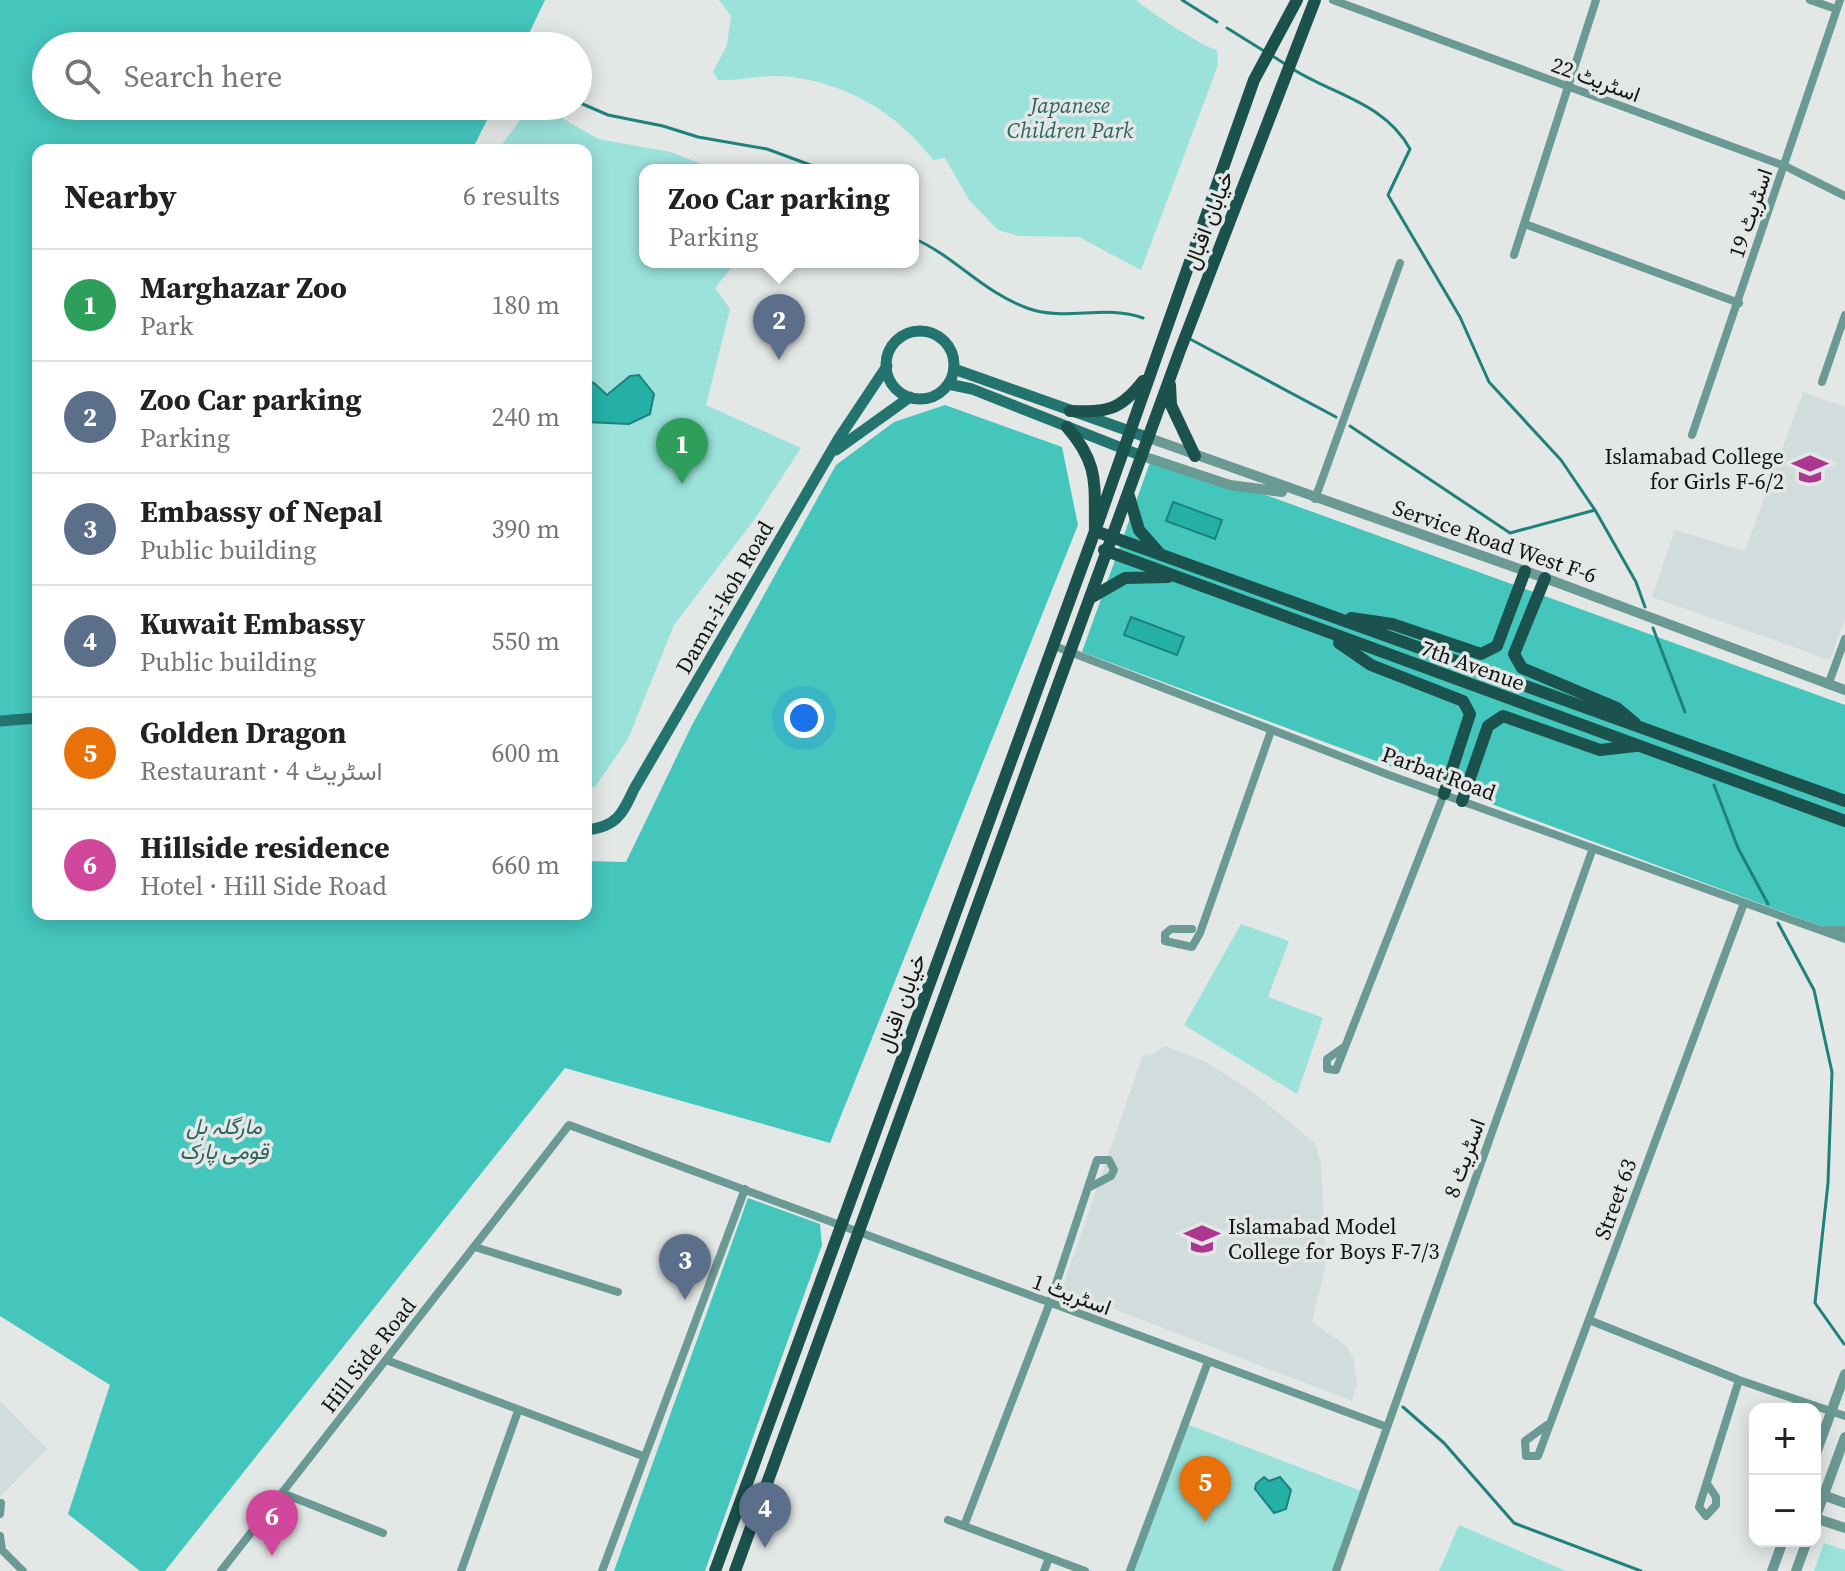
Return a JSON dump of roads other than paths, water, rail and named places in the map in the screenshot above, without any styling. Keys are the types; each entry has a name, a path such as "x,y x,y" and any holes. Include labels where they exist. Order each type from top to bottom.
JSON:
{"main road":[{"name":"خیابان اقبال","path":"715,1571 1095,531 1158,343 1254,80 1297,0"},
{"name":"خیابان اقبال","path":"735,1571 1109,552 1170,377 1315,0"},
{"path":"920,331 942,338 954,358 954,369 948,384 931,397 910,397 894,386 887,366 889,352 897,341 920,331"},
{"name":"Damn-i-koh Road","path":"592,829 613,825 622,816 634,789 832,452 887,366"},
{"path":"954,369 1130,431"},
{"path":"1070,411 1113,409 1128,400 1148,375"},
{"path":"1170,377 1171,405 1195,456"},
{"path":"948,384 972,389 1142,456"},
{"path":"832,452 910,397"},
{"path":"1067,427 1087,450 1094,468 1095,531"},
{"name":"Service Road West F-6","path":"1130,431 1149,438"},
{"path":"1129,496 1139,530 1164,558"},
{"name":"7th Avenue","path":"1095,531 1845,801"},
{"name":"7th Avenue","path":"1089,546 1845,821"},
{"path":"1328,615 1392,624 1481,654 1497,646 1525,571"},
{"path":"1092,597 1125,578 1175,577"},
{"path":"1545,578 1514,654 1522,668 1617,708 1644,731"},
{"path":"1324,633 1371,665 1463,701 1470,714 1444,794"},
{"path":"1462,801 1488,726 1503,716 1600,750 1639,745"},
{"path":"0,721 32,718"}],"street":[{"name":"اسٹریٹ 22","path":"1333,0 1785,166 1845,196"},
{"path":"1514,255 1570,89 1596,0"},
{"path":"1810,0 1838,5"},
{"name":"اسٹریٹ 19","path":"1692,435 1838,5"},
{"path":"1525,224 1739,303"},
{"path":"1142,456 1230,485 1315,499 1400,263"},
{"path":"1822,382 1845,315"},
{"name":"Service Road West F-6","path":"1149,438 1545,578 1845,690"},
{"path":"1828,685 1845,639"},
{"name":"Parbat Road","path":"1051,645 1071,656 1271,731 1845,939"},
{"path":"1192,929 1171,929 1165,934 1165,941 1192,947 1200,933 1271,731"},
{"path":"1344,1047 1327,1059 1327,1069 1336,1070 1444,794"},
{"name":"اسٹریٹ 8","path":"1336,1571 1593,848"},
{"name":"Street 63","path":"1547,1425 1525,1441 1526,1456 1538,1456 1744,903"},
{"name":"Parbat Road","path":"1817,929 1845,930"},
{"name":"Hill Side Road","path":"221,1571 569,1125 745,1189"},
{"path":"964,1526 1049,1305 1097,1160 1109,1160 1114,1170 1111,1176 1088,1188"},
{"path":"602,1571 745,1189"},
{"name":"اسٹریٹ 1","path":"745,1189 1049,1305 1387,1427"},
{"path":"475,1247 618,1292"},
{"path":"1589,1320 1739,1380 1845,1416"},
{"path":"386,1360 643,1456"},
{"path":"1130,1571 1208,1362"},
{"path":"1821,1440 1845,1374"},
{"path":"1708,1485 1716,1497 1716,1505 1706,1516 1699,1507 1739,1380"},
{"path":"461,1571 518,1411"},
{"path":"1821,1492 1845,1437"},
{"path":"282,1493 383,1533"},
{"path":"1821,1494 1845,1503"},
{"path":"0,1514 1,1503"},
{"path":"948,1520 1085,1571"},
{"path":"1821,1520 1845,1528"},
{"path":"0,1536 2,1550 23,1571"},
{"path":"1772,1571 1781,1547"},
{"path":"1796,1571 1805,1547"},
{"path":"1044,1571 1049,1558"}],"waterway":[{"path":"1182,0 1217,22"},
{"path":"1227,28 1264,51"},
{"path":"1271,55 1285,64"},
{"path":"1291,68 1372,110 1399,133 1410,149 1388,195 1460,317 1489,382 1561,460 1595,510"},
{"path":"592,108 608,115 698,137 767,149 808,164"},
{"path":"919,241 996,293 1027,308 1056,314 1114,312 1143,318"},
{"path":"1190,339 1336,417"},
{"path":"1350,426 1510,533 1595,510 1636,582 1645,607"},
{"path":"1653,628 1685,712"},
{"path":"1714,785 1738,848 1768,904"},
{"path":"1778,923 1814,990 1832,1072 1828,1183 1815,1303 1844,1344"},
{"path":"1403,1407 1444,1443 1514,1523 1641,1571"}],"place":[{"name":"Zoo Car parking","path":"779,360"},
{"name":"Islamabad College for Girls F-6/2","path":"1810,469"},
{"name":"Marghazar Zoo","path":"682,484"},
{"name":"Islamabad Model College for Boys F-7/3","path":"1202,1239"},
{"name":"Embassy of Nepal","path":"685,1300"},
{"name":"Golden Dragon","path":"1205,1522"},
{"name":"Kuwait Embassy","path":"765,1548"},
{"name":"Hillside residence","path":"272,1556"}],"park label":[{"name":"Japanese Children Park","path":"1070,118"},
{"name":"مارگلہ ہل قومی پارک","path":"224,1138"}]}
